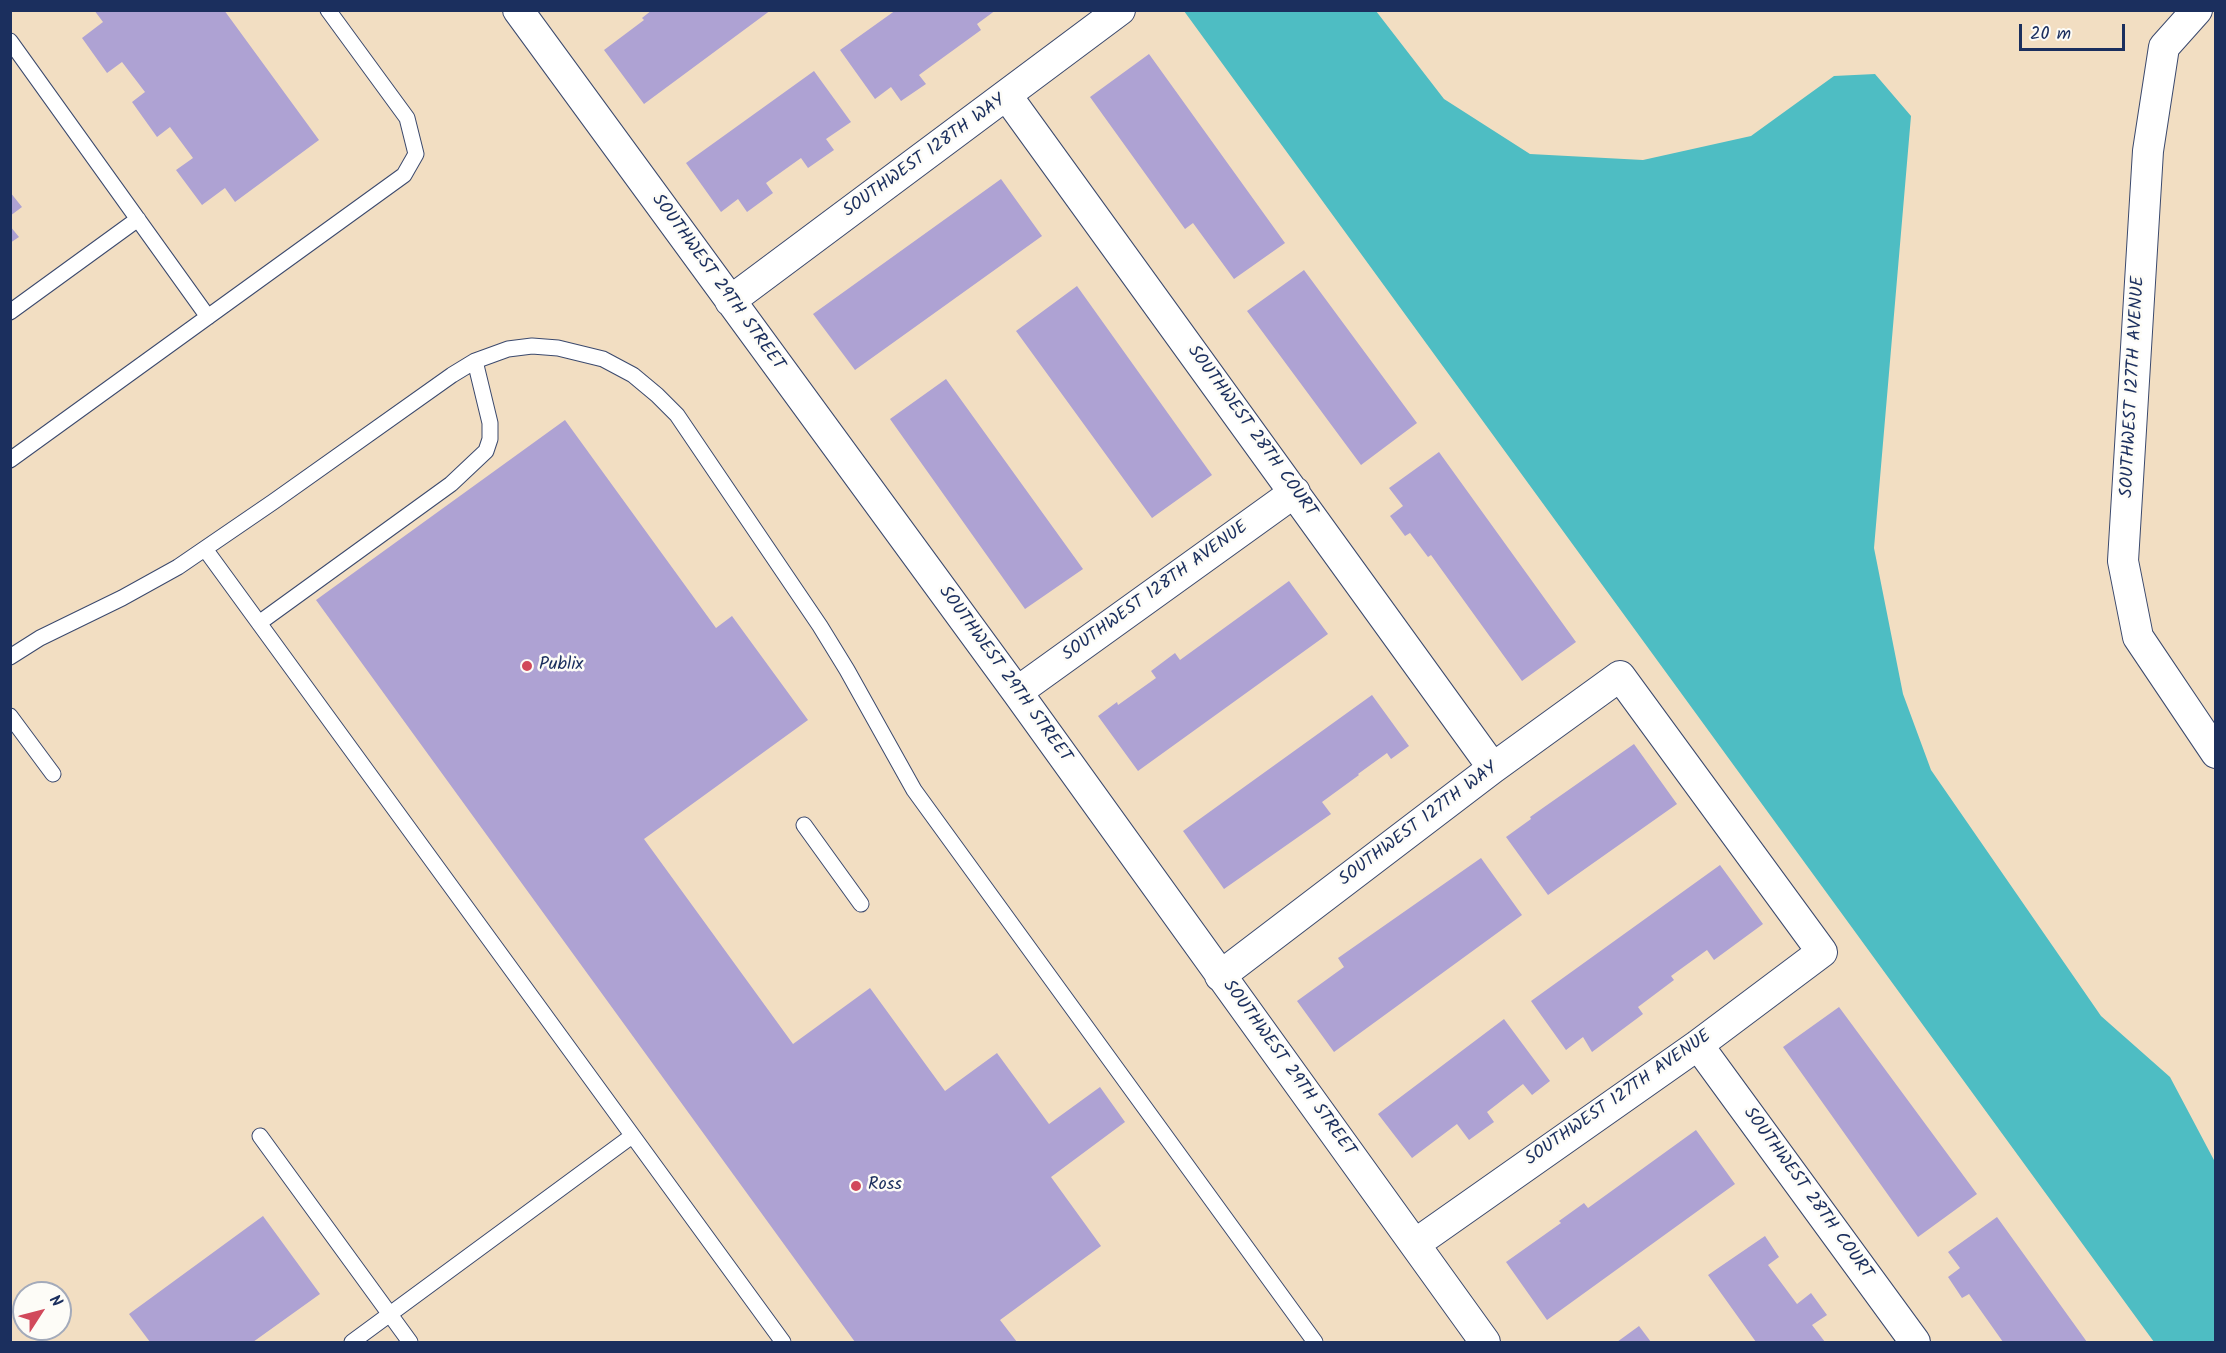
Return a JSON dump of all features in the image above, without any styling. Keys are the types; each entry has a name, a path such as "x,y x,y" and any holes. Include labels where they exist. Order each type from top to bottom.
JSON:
{"street":[{"name":"SOUTHWEST 128TH WAY","path":"730,301 1120,10"},
{"name":"SOUTHWEST 127TH AVENUE","path":"2197,10 2164,47 2148,151 2123,561 2138,636 2216,753"},
{"name":"SOUTHWEST 29TH STREET","path":"530,14 730,301 1017,692 1485,1342"},
{"name":"SOUTHWEST 28TH COURT","path":"1007,96 1493,768"},
{"name":"SOUTHWEST 128TH AVENUE","path":"1017,692 1295,492"},
{"name":"SOUTHWEST 127TH WAY","path":"1220,975 1493,768 1620,676 1822,952"},
{"name":"SOUTHWEST 127TH AVENUE","path":"1414,1244 1698,1045 1822,952"},
{"name":"SOUTHWEST 28TH COURT","path":"1698,1045 1915,1342"}],"lane":[{"path":"10,460 404,175 416,154 407,118 328,10"},
{"path":"10,42 208,317"},
{"path":"10,312 138,219"},
{"path":"10,657 40,638 154,580 205,549 475,361 508,349 532,346 579,352 603,359 633,375 676,415 820,626 914,790 1315,1342"},
{"path":"259,623 451,484 486,451 490,439 490,423 475,361"},
{"path":"205,549 783,1342"},
{"path":"10,716 53,774"},
{"path":"804,825 861,904"},
{"path":"260,1136 410,1342"},
{"path":"352,1342 632,1136"}],"water":[{"path":"1184,11 1376,11 1444,99 1530,154 1643,160 1751,136 1834,76 1875,74 1911,116 1874,548 1903,694 1931,770 2101,1016 2170,1077 2215,1162 2215,1342 2154,1342"}],"building":[{"path":"94,10 224,10 319,140 235,202 225,188 202,205 176,170 193,158 170,127 157,137 132,102 145,92 122,62 107,73 82,38 103,22"},
{"path":"652,10 771,10 644,104 604,50 644,20 642,18"},
{"path":"896,10 996,10 977,24 981,30 919,75 926,84 901,101 891,87 875,99 840,50"},
{"path":"1149,54 1285,243 1234,279 1193,223 1185,229 1090,97"},
{"path":"814,71 851,122 826,139 834,150 808,168 801,158 766,183 773,193 747,212 738,199 721,212 686,163"},
{"path":"1001,179 1042,236 855,370 813,314"},
{"path":"10,192 22,207 10,216"},
{"path":"10,226 19,237 10,243"},
{"path":"1304,270 1417,423 1361,465 1247,311"},
{"path":"1077,286 1212,475 1152,518 1016,331"},
{"path":"946,379 1083,569 1025,609 890,419"},
{"path":"565,420 716,628 732,616 808,720 644,839 793,1044 870,988 945,1091 997,1053 1049,1124 1100,1087 1125,1122 1051,1177 1101,1246 1000,1320 1017,1342 855,1342 316,600"},
{"path":"1439,452 1576,642 1522,681 1431,555 1428,557 1410,533 1405,536 1390,516 1403,506 1389,488"},
{"path":"1289,581 1328,634 1138,771 1098,716 1156,678 1151,671 1175,653 1180,660"},
{"path":"1372,695 1409,746 1391,759 1387,753 1358,774 1322,802 1331,814 1224,889 1183,831"},
{"path":"1634,744 1677,804 1548,895 1506,837 1531,819 1530,817"},
{"path":"1481,858 1522,915 1334,1052 1297,1001 1344,967 1338,958"},
{"path":"1720,865 1763,924 1714,960 1707,950 1671,976 1674,980 1638,1007 1643,1014 1592,1052 1583,1037 1566,1050 1531,1001"},
{"path":"1839,1007 1977,1194 1918,1237 1783,1047"},
{"path":"1504,1019 1550,1081 1532,1095 1523,1084 1487,1112 1494,1122 1469,1140 1457,1124 1412,1158 1378,1114"},
{"path":"1696,1130 1735,1184 1547,1320 1506,1262 1561,1223 1559,1221 1584,1203 1588,1208"},
{"path":"263,1216 320,1294 253,1342 150,1342 129,1314"},
{"path":"1997,1217 2087,1342 2003,1342 1969,1294 1962,1298 1948,1277 1960,1268 1948,1252"},
{"path":"1765,1236 1779,1257 1768,1265 1797,1304 1811,1293 1827,1315 1812,1325 1825,1342 1756,1342 1708,1275"},
{"path":"1639,1326 1651,1342 1617,1342"}],"place":[{"name":"Publix","path":"527,666"},
{"name":"Ross","path":"856,1186"}]}
